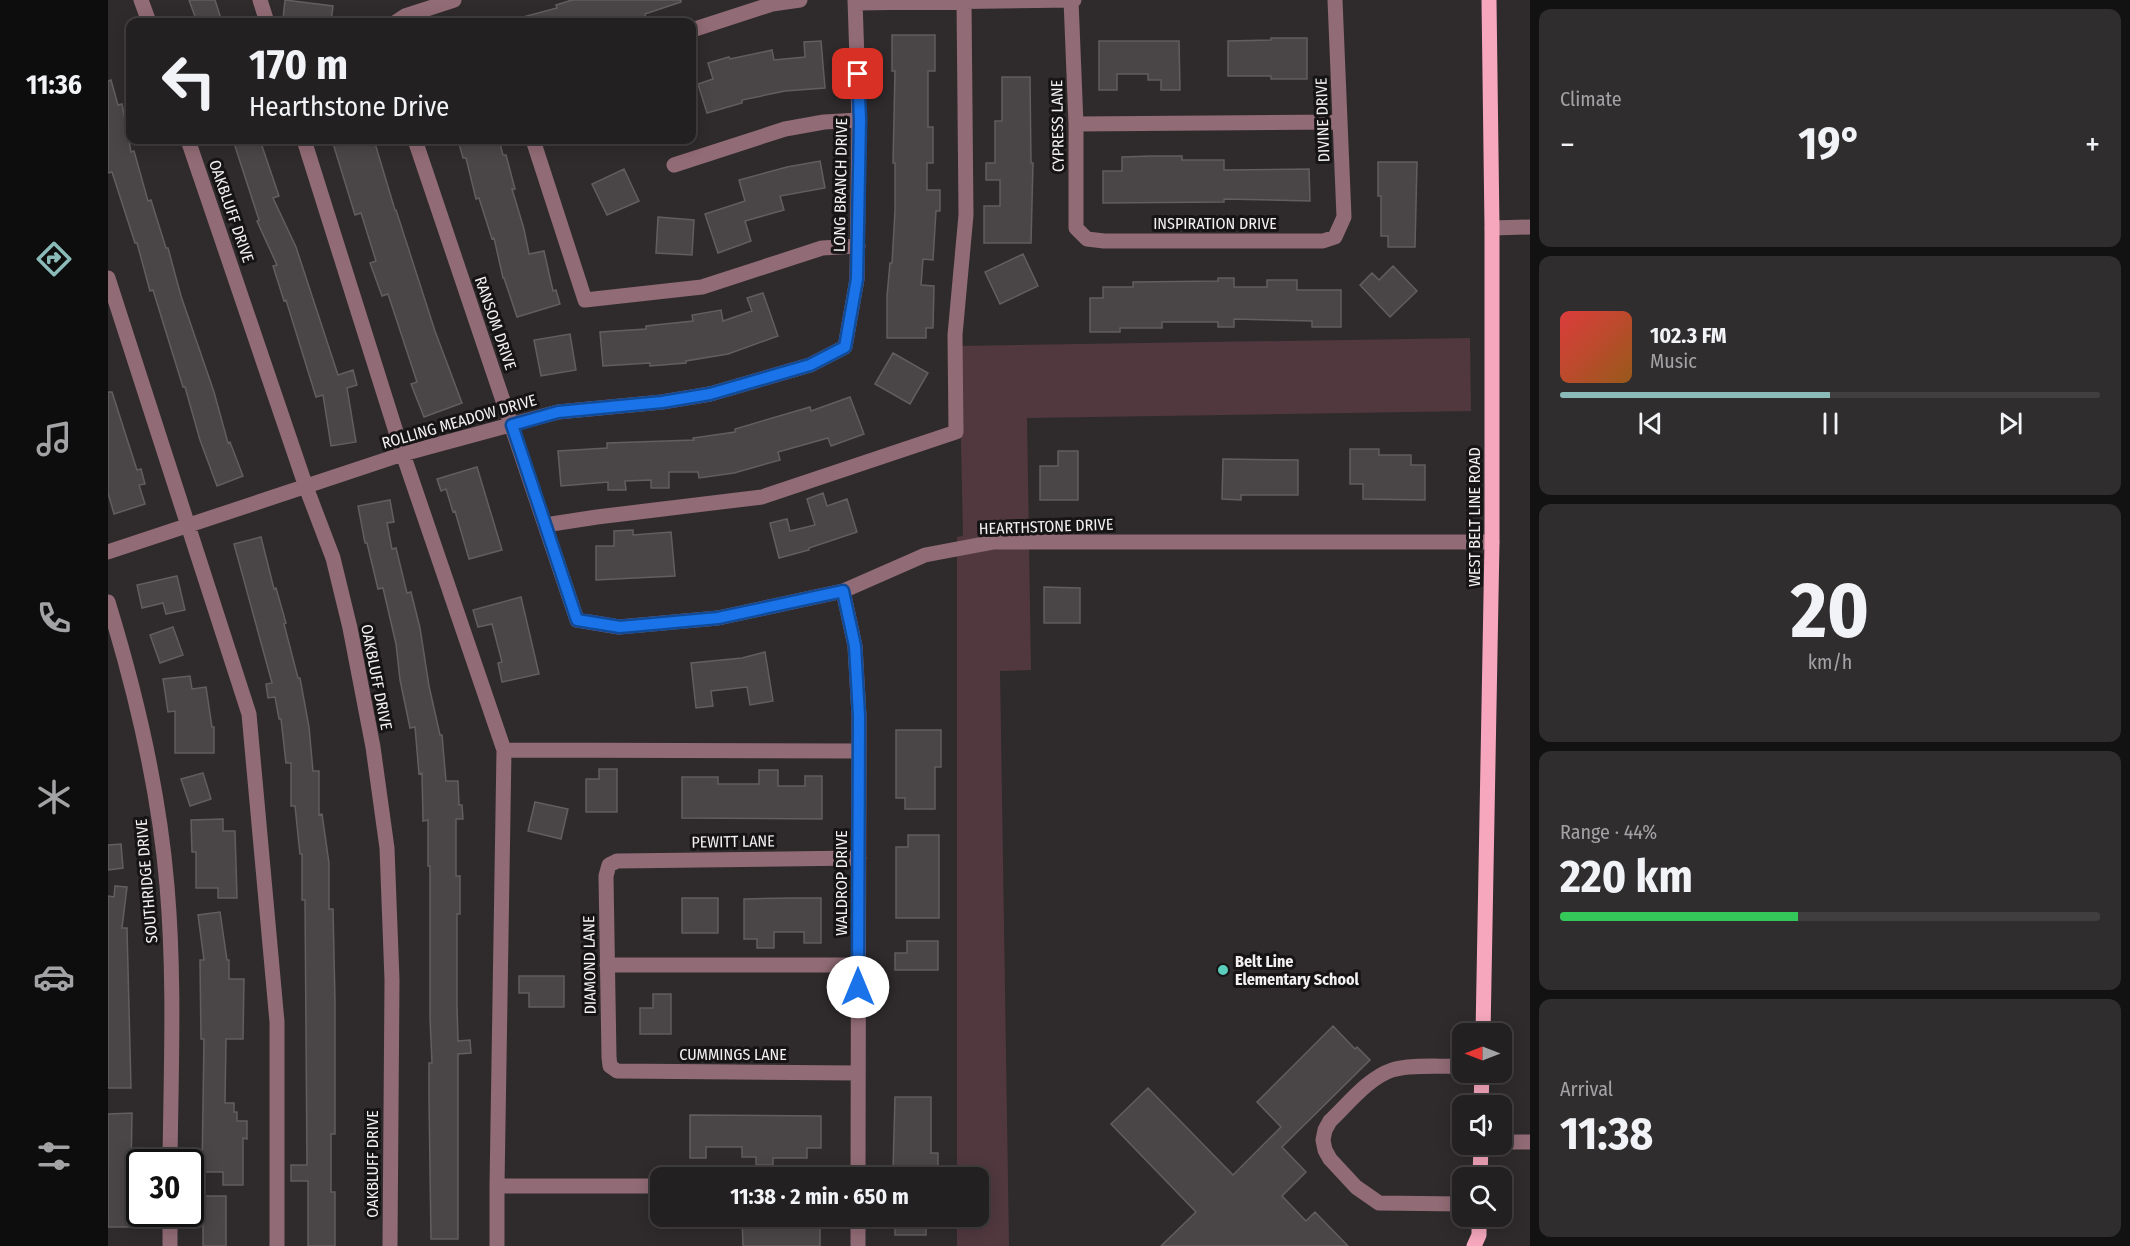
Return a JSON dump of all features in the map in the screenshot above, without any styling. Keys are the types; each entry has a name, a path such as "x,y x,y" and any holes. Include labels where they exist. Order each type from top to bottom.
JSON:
{"main road":[{"name":"WEST BELT LINE ROAD","path":"1483,1023 1492,542 1489,0"}],"street":[{"path":"141,0 148,18"},
{"path":"260,0 266,18"},
{"path":"402,18 454,0"},
{"path":"696,29 772,4 800,0"},
{"path":"855,2 1073,0"},
{"name":"CYPRESS LANE","path":"1073,0 1076,228 1087,239 1094,239"},
{"name":"DIVINE DRIVE","path":"1335,0 1344,217 1335,237"},
{"path":"545,525 762,497 956,432 955,335 966,215 964,1"},
{"name":"LONG BRANCH DRIVE","path":"853,297 857,279 860,120 855,2"},
{"path":"674,165 785,129 824,122 860,120"},
{"path":"1076,124 1340,122"},
{"name":"OAKBLUFF DRIVE","path":"190,144 306,487 333,558 350,628 381,795 387,848 392,980 390,1246"},
{"path":"305,144 403,454 504,750 497,1246"},
{"name":"RANSOM DRIVE","path":"416,144 577,620"},
{"path":"535,144 585,300 702,287 822,248 858,246"},
{"path":"1492,228 1530,227"},
{"name":"INSPIRATION DRIVE","path":"1094,239 1104,241 1323,241 1335,237"},
{"path":"108,278 249,714 277,1022 277,1246"},
{"name":"ROLLING MEADOW DRIVE","path":"108,552 403,454 558,412 662,402 710,394 810,365 845,347 853,297"},
{"name":"HEARTHSTONE DRIVE","path":"577,620 620,627 718,618 843,591 925,555 994,542 1492,542"},
{"name":"WALDROP DRIVE","path":"843,591 855,646 859,751 858,1167"},
{"name":"SOUTHRIDGE DRIVE","path":"108,602 123,651 146,750 162,841 171,962 170,1149"},
{"path":"504,750 859,751"},
{"name":"PEWITT LANE","path":"609,865 617,861 859,858"},
{"name":"DIAMOND LANE","path":"609,865 606,876 610,1066"},
{"path":"607,965 858,965"},
{"name":"CUMMINGS LANE","path":"610,1066 617,1071 858,1073"},
{"path":"1452,1066 1398,1069 1376,1078 1330,1121 1323,1140 1330,1159 1356,1186 1379,1203 1452,1204"},
{"path":"1512,1142 1530,1142"},
{"path":"497,1186 650,1186"},
{"path":"170,1227 170,1246"},
{"path":"858,1227 858,1246"}],"shaded area":[{"path":"1470,338 1471,411 1027,418 1031,670 1000,671 1009,1246 957,1246 957,1227 989,1227 989,1167 957,1167 957,537 963,536 959,346"}],"building":[{"path":"189,0 215,0 221,18 196,18"},
{"path":"285,0 333,6 332,18 283,18"},
{"path":"572,0 681,0 681,2 645,14 646,18 519,18 557,8 556,5"},
{"path":"892,35 935,35 935,71 928,71 928,127 933,127 933,163 927,163 927,190 940,190 940,211 936,211 933,260 923,259 921,285 934,286 933,328 926,328 926,338 887,338 887,296 890,263 892,263 895,211 895,163 893,163 895,71 892,71"},
{"path":"1271,38 1307,38 1307,79 1228,76 1228,41 1271,40"},
{"path":"821,41 825,88 785,91 742,100 742,103 707,113 698,84 713,79 708,63 772,50 774,60 805,57 804,42"},
{"path":"1099,41 1179,41 1180,90 1161,90 1161,80 1148,80 1148,74 1117,74 1117,90 1099,90"},
{"path":"1002,77 1030,77 1031,163 1033,163 1031,243 984,243 984,206 1000,206 1000,180 986,180 986,163 995,163 995,121 1002,121"},
{"path":"111,80 118,105 122,104 126,125 126,144 130,144 131,152 134,151 148,201 151,200 166,248 168,248 228,443 230,442 243,476 217,486 200,440 153,290 150,291 137,243 135,243 112,172 108,173 108,81"},
{"path":"234,144 261,144 279,196 273,198 296,247 338,375 353,370 357,385 347,388 356,442 331,446 323,395 316,397 273,266 277,265 257,221 259,220"},
{"path":"333,144 375,144 435,331 462,403 424,417 411,384 417,382 388,294 382,296 370,263 376,261 361,213 355,215"},
{"path":"459,144 500,144 503,155 506,155 515,189 512,189 529,254 544,251 553,291 556,290 560,304 517,317 503,278 494,238 492,239 479,198 476,199 466,158 463,158"},
{"path":"1182,156 1182,160 1224,160 1224,170 1309,169 1310,201 1224,199 1224,202 1103,203 1103,171 1122,171 1122,157"},
{"path":"820,161 825,188 780,196 784,210 745,221 751,241 718,253 705,214 745,201 739,180"},
{"path":"1378,162 1417,162 1415,247 1388,247 1388,236 1381,236"},
{"path":"624,169 639,201 607,215 592,184"},
{"path":"658,217 694,220 692,255 656,253"},
{"path":"1023,254 1038,286 1000,304 985,272"},
{"path":"1393,266 1417,291 1390,317 1360,285 1372,273 1379,280"},
{"path":"1218,278 1234,278 1234,287 1267,287 1267,280 1297,280 1297,290 1341,290 1341,327 1312,327 1312,321 1234,319 1234,327 1218,327 1218,322 1162,322 1162,328 1120,328 1120,332 1090,332 1090,298 1103,298 1103,287 1133,287 1133,282 1218,281"},
{"path":"763,293 778,336 728,354 686,361 686,363 603,366 600,332 646,329 646,326 693,321 692,315 721,310 723,321 752,311 747,298"},
{"path":"570,334 576,370 541,376 534,340"},
{"path":"893,353 928,373 910,404 875,384"},
{"path":"108,392 112,392 137,470 141,469 145,484 139,485 145,504 114,514 108,493"},
{"path":"850,397 864,434 831,446 828,438 778,452 780,460 734,473 699,478 698,472 669,472 669,488 651,488 651,480 625,481 626,490 608,490 608,482 561,486 558,451 607,448 607,443 694,440 693,438 735,432 735,429 810,407 811,411"},
{"path":"1350,449 1379,449 1379,455 1411,455 1411,465 1425,465 1425,500 1363,499 1363,484 1350,484"},
{"path":"1058,451 1078,451 1078,500 1040,500 1040,466 1058,466"},
{"path":"1223,459 1298,460 1298,495 1241,495 1241,500 1222,499"},
{"path":"477,467 502,550 469,559 455,511 453,512 446,489 441,491 437,479"},
{"path":"823,493 827,506 847,499 857,532 809,548 809,550 779,558 770,523 787,519 790,531 815,525 807,499"},
{"path":"390,500 394,522 387,523 392,549 396,548 407,593 411,592 420,628 429,686 440,735 442,735 446,781 458,781 459,805 462,805 463,819 456,819 456,876 460,876 460,914 457,914 458,1041 470,1040 471,1053 458,1054 458,1239 431,1239 430,866 428,866 428,820 423,821 422,773 419,774 415,727 410,728 400,680 396,644 383,588 378,589 367,543 365,543 358,506"},
{"path":"633,530 633,535 671,532 675,576 596,580 596,546 614,546 614,531"},
{"path":"261,537 274,589 276,588 286,623 284,624 298,678 300,678 309,727 313,771 319,771 319,815 322,814 329,863 329,909 333,909 335,1001 335,1134 331,1134 331,1192 335,1192 335,1246 308,1246 308,1181 291,1181 291,1165 307,1165 305,900 302,900 302,854 300,854 295,806 291,806 291,763 286,763 281,719 279,719 275,697 268,698 266,684 272,683 234,544"},
{"path":"177,576 185,610 166,614 163,603 142,608 137,585"},
{"path":"1044,587 1080,588 1080,623 1044,623"},
{"path":"521,597 539,674 502,682 498,663 502,662 492,624 478,627 473,610"},
{"path":"173,627 183,655 160,663 150,635"},
{"path":"765,652 773,701 750,705 747,687 711,691 713,706 696,708 691,663 742,658"},
{"path":"190,676 192,689 206,687 212,727 214,727 214,753 175,753 175,711 168,712 163,679"},
{"path":"896,730 941,730 941,767 935,767 935,809 905,809 905,798 896,798"},
{"path":"599,769 617,769 617,812 586,812 586,779 599,779"},
{"path":"759,770 778,770 778,786 805,786 805,776 822,776 822,819 682,818 682,777 718,777 718,784 759,784"},
{"path":"203,773 211,799 190,806 181,779"},
{"path":"535,802 568,809 561,839 528,831"},
{"path":"223,819 223,831 235,831 237,898 218,898 218,888 196,888 196,852 192,852 191,820"},
{"path":"908,835 939,835 939,918 896,918 896,847 908,847"},
{"path":"121,844 123,868 108,870 108,845"},
{"path":"115,886 127,887 122,928 127,928 131,1088 108,1088 108,896 114,897"},
{"path":"682,898 718,898 718,933 682,933"},
{"path":"821,898 821,943 804,943 804,932 774,932 774,948 757,948 757,939 744,939 744,899"},
{"path":"220,912 227,960 229,960 229,979 244,979 243,1039 226,1039 225,1103 234,1103 237,1121 247,1121 247,1139 243,1138 243,1185 223,1185 223,1172 204,1172 204,1039 201,1039 200,960 204,960 198,915"},
{"path":"907,941 938,941 938,970 895,970 895,953 907,953"},
{"path":"519,976 564,976 564,1007 529,1007 529,993 519,993"},
{"path":"653,994 671,994 671,1034 640,1034 640,1008 653,1008"},
{"path":"1333,1026 1355,1049 1357,1047 1370,1060 1282,1147 1306,1172 1282,1196 1306,1221 1315,1212 1348,1246 1161,1246 1196,1212 1111,1124 1148,1088 1233,1175 1281,1127 1257,1102"},
{"path":"895,1097 931,1097 931,1153 938,1153 938,1167 893,1167"},
{"path":"132,1113 131,1149 126,1149 126,1227 108,1227 108,1114"},
{"path":"690,1115 821,1116 821,1148 807,1148 807,1158 773,1158 773,1165 756,1165 756,1157 742,1157 742,1147 706,1147 706,1158 690,1158"},
{"path":"204,1196 226,1196 226,1246 203,1246"},
{"path":"742,1227 820,1227 820,1246 743,1246"},
{"path":"895,1227 926,1227 926,1235 895,1235"}],"place":[{"name":"Belt Line Elementary School","path":"1223,970"}],"route":[{"path":"858,74 860,120 857,279 845,347 810,365 710,394 662,402 558,412 512,425 577,620 620,627 718,618 843,591 855,646 859,716 858,987"}]}
